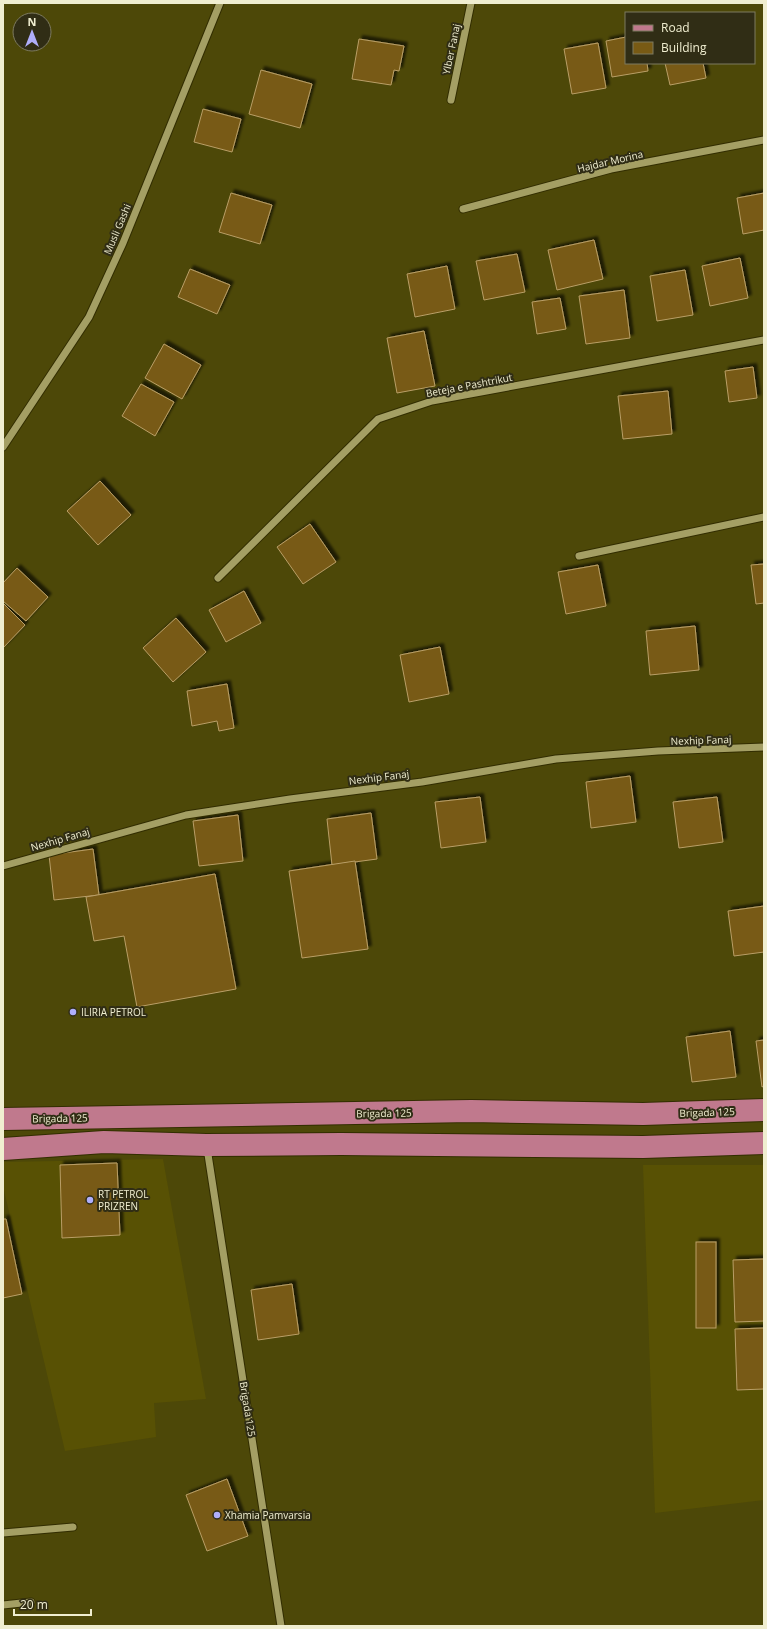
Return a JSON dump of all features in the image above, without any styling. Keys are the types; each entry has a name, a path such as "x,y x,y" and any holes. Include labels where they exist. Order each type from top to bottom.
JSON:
{"main road":[{"name":"Brigada 125","path":"3,1119 471,1111 643,1114 764,1110"},
{"path":"3,1149 104,1142 206,1145 349,1144 643,1147 764,1143"}],"street":[{"name":"Musli Gashi","path":"3,447 89,317 123,243 220,3"},
{"name":"Ylber Fanaj","path":"451,100 471,3"},
{"name":"Hajdar Morina","path":"463,209 611,169 764,140"},
{"name":"Beteja e Pashtrikut","path":"218,578 378,419 432,401 764,340"},
{"path":"579,556 764,517"},
{"name":"Nexhip Fanaj","path":"3,866 186,815 290,799 422,782 556,759 658,751 764,747"},
{"name":"Brigada 125","path":"206,1145 281,1626"},
{"path":"3,1533 72,1527"},
{"path":"3,1605 31,1602"}],"shaded area":[{"path":"163,1159 206,1399 154,1403 156,1437 65,1451 3,1186 3,1162"},
{"path":"643,1165 764,1165 764,1500 655,1513"}],"building":[{"path":"625,37 625,64 647,64 648,71 612,77 606,41"},
{"path":"359,39 404,46 399,71 394,70 391,85 352,79"},
{"path":"598,43 606,88 572,94 564,49"},
{"path":"665,64 703,64 706,78 670,85"},
{"path":"261,70 312,84 300,128 249,114"},
{"path":"203,109 241,119 232,152 194,142"},
{"path":"231,193 272,205 260,244 219,232"},
{"path":"764,193 764,230 743,234 737,198"},
{"path":"594,240 603,279 557,290 548,250"},
{"path":"517,254 525,292 484,300 476,261"},
{"path":"740,258 748,298 710,306 702,266"},
{"path":"447,266 455,309 415,317 407,274"},
{"path":"190,269 230,285 217,314 178,297"},
{"path":"685,270 693,315 657,321 650,276"},
{"path":"624,290 630,338 586,344 579,296"},
{"path":"560,298 566,329 537,334 532,302"},
{"path":"424,331 435,386 397,393 387,338"},
{"path":"164,344 201,365 182,399 145,378"},
{"path":"753,367 757,398 729,402 725,371"},
{"path":"141,384 174,402 155,436 122,416"},
{"path":"668,391 672,434 623,439 618,396"},
{"path":"100,481 131,515 98,545 67,511"},
{"path":"310,524 336,562 303,584 277,547"},
{"path":"764,564 764,603 756,604 751,565"},
{"path":"598,565 606,606 566,614 558,572"},
{"path":"17,568 48,597 26,621 3,601 3,583"},
{"path":"244,591 261,623 226,642 209,610"},
{"path":"3,603 25,625 3,648"},
{"path":"176,618 206,652 173,682 143,648"},
{"path":"695,626 699,670 650,675 646,631"},
{"path":"440,647 449,694 409,702 400,655"},
{"path":"227,684 234,728 219,731 217,721 192,726 187,691"},
{"path":"630,776 636,822 591,828 586,782"},
{"path":"480,797 486,842 441,848 435,802"},
{"path":"717,797 723,842 679,848 673,802"},
{"path":"371,813 377,859 332,865 327,819"},
{"path":"238,815 243,861 199,866 193,821"},
{"path":"93,849 99,895 54,900 49,855"},
{"path":"355,861 368,949 302,958 289,871"},
{"path":"215,874 236,989 137,1007 124,936 94,941 86,897"},
{"path":"764,906 764,952 734,956 728,911"},
{"path":"730,1031 736,1077 692,1082 686,1037"},
{"path":"764,1040 764,1086 762,1087 756,1041"},
{"name":"RT PETROL PRIZREN","path":"117,1163 120,1235 62,1238 60,1165"},
{"path":"3,1219 6,1219 22,1294 3,1298"},
{"path":"696,1242 716,1242 716,1328 696,1328"},
{"path":"764,1259 764,1321 735,1322 733,1260"},
{"path":"292,1284 299,1334 258,1340 251,1290"},
{"path":"764,1328 764,1389 737,1390 735,1329"},
{"name":"Xhamia Pamvarsia","path":"227,1479 248,1536 207,1551 186,1495"}],"place":[{"name":"ILIRIA PETROL","path":"73,1012"},
{"name":"RT PETROL PRIZREN","path":"90,1200"},
{"name":"Xhamia Pamvarsia","path":"217,1515"}]}
